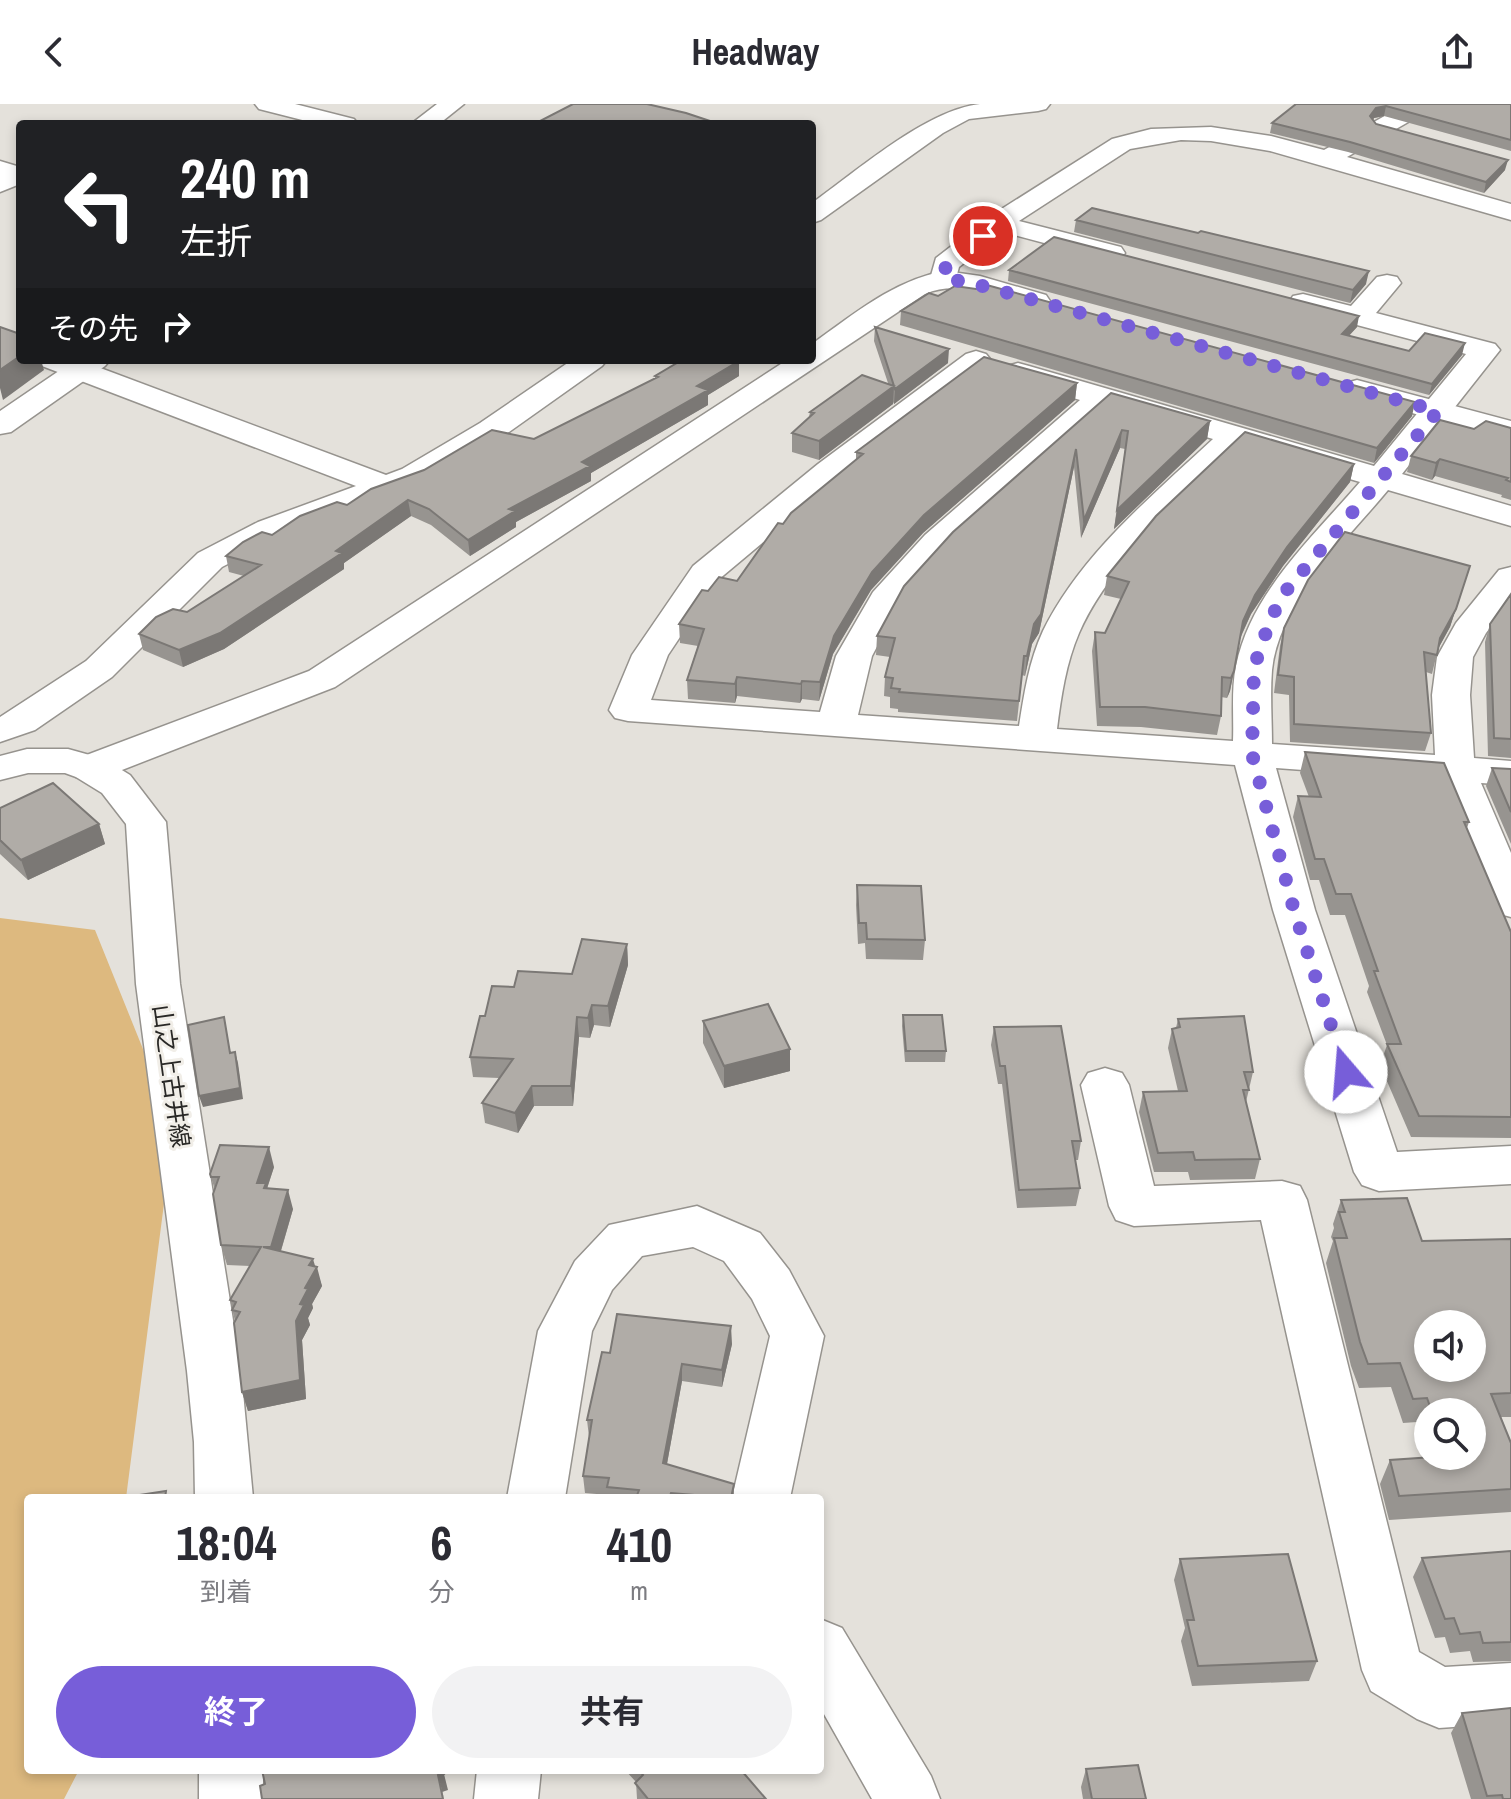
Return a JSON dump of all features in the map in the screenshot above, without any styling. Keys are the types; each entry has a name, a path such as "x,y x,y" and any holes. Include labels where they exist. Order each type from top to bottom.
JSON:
{"street":[{"path":"267,104 330,120"},
{"path":"429,120 452,104"},
{"path":"816,212 935,128 963,113 1038,104"},
{"path":"1326,159 1423,104"},
{"path":"1383,126 1411,134"},
{"path":"944,279 946,264 998,223 1121,144 1143,137 1182,134 1248,137 1511,212"},
{"path":"998,223 1133,258"},
{"path":"816,354 919,285 944,279 968,282 1059,307"},
{"path":"1357,316 1387,283"},
{"path":"1282,296 1498,353"},
{"path":"860,325 889,334"},
{"path":"1498,353 1438,411 1285,592 1271,618 1254,667 1252,754 1294,910 1379,1172 1507,1167"},
{"path":"1511,516 961,356 705,573 650,655 628,710 1511,773"},
{"path":"0,425 76,364 386,486"},
{"path":"0,730 21,722 99,669 210,560 270,529 413,476 491,430 586,364"},
{"path":"90,768 322,679 801,364"},
{"path":"1332,382 1511,431"},
{"path":"836,724 854,656 885,599 937,542 1103,396"},
{"path":"1036,739 1041,698 1061,632 1093,579 1235,435"},
{"path":"1511,577 1469,631 1455,657 1451,695 1455,769 1511,903"},
{"name":"山之上古井線","path":"0,768 27,761 68,761 90,768 116,784 146,822 158,984 214,1371 224,1494"},
{"path":"1105,1085 1134,1206 1282,1200 1393,1670 1439,1698 1511,1693"},
{"path":"536,1494 542,1447 565,1331 593,1276 627,1239 697,1226 742,1247 771,1285 797,1336 762,1494"},
{"path":"824,1655 908,1799"},
{"path":"231,1774 231,1799"},
{"path":"506,1799 509,1774"}],"shaded area":[{"path":"0,918 95,930 174,1126 127,1494 24,1494 24,1774 77,1774 64,1799 0,1799"}],"building":[{"path":"573,104 647,104 707,120 542,120"},
{"path":"1296,104 1511,104 1511,140 1386,106 1376,108 1370,116 1376,124 1508,160 1486,182 1350,142 1272,123"},
{"path":"1092,208 1369,271 1353,290 1076,220"},
{"path":"1054,237 1359,316 1342,334 1409,351 1425,333 1465,343 1432,384 1009,270"},
{"path":"983,284 1415,402 1377,448 901,311 929,293 938,296 955,286 976,289"},
{"path":"0,327 16,333 16,359 0,370"},
{"path":"875,327 949,349 895,389"},
{"path":"984,357 1077,383 924,515 872,572 834,636 820,682 802,681 801,684 737,677 735,684 687,680 704,629 679,624 702,590 708,591 719,577 737,581 778,523 783,524 791,513 863,454 856,452"},
{"path":"675,364 734,364 697,386 708,390 582,462 590,466 509,509 515,511 468,540 429,509 408,500 336,551 342,553 220,633 179,650 139,634 156,617 173,609 187,612 261,565 226,556 262,532 272,535 300,516 337,502 347,505 371,489 424,470 492,430 534,439 658,377 655,376"},
{"path":"862,375 894,386 819,441 792,433 814,413 810,412"},
{"path":"1111,393 1210,421 1117,510 1128,431 1122,430 1084,520 1076,449 1041,614 1034,624 1027,656 1024,656 1019,701 899,692 900,689 891,688 893,678 885,677 895,638 877,636 904,586 953,532"},
{"path":"1440,420 1474,429 1486,421 1511,428 1511,482 1506,480 1508,478 1440,459 1436,463 1411,456"},
{"path":"1245,432 1354,464 1287,547 1255,595 1243,621 1234,671 1231,678 1222,677 1221,716 1145,707 1100,707 1095,632 1105,633 1129,582 1107,576 1156,516"},
{"path":"1345,532 1470,566 1456,609 1440,638 1437,655 1424,652 1431,733 1294,724 1294,677 1278,675 1284,628 1308,580"},
{"path":"1511,594 1511,739 1494,738 1490,624"},
{"path":"1305,752 1444,763 1469,822 1464,822 1511,932 1511,1117 1419,1116 1387,1044 1401,1044 1374,971 1378,971 1351,894 1336,894 1324,859 1315,859 1298,796 1321,797"},
{"path":"1492,768 1511,769 1511,812"},
{"path":"53,783 99,824 21,860 0,840 0,808"},
{"path":"857,885 921,886 925,940 867,939 866,923 859,923"},
{"path":"582,939 627,944 608,1006 592,1005 588,1018 577,1017 571,1086 532,1086 515,1113 482,1103 513,1059 470,1057 480,1016 485,1016 492,986 514,987 518,971 572,974"},
{"path":"768,1004 790,1049 724,1066 703,1021"},
{"path":"903,1015 942,1015 946,1051 906,1051"},
{"path":"1244,1016 1253,1072 1244,1072 1249,1090 1243,1090 1260,1159 1195,1160 1193,1152 1158,1153 1143,1092 1187,1091 1172,1029 1180,1027 1178,1019"},
{"path":"224,1017 230,1053 235,1052 240,1088 199,1096 188,1025"},
{"path":"1061,1026 1081,1141 1072,1141 1080,1188 1019,1190 1005,1066 1000,1066 994,1027"},
{"path":"220,1145 269,1147 257,1183 266,1183 264,1188 288,1190 271,1247 263,1247 313,1259 309,1265 317,1267 305,1288 308,1289 300,1304 304,1305 296,1321 300,1380 242,1392 234,1323 240,1312 232,1310 236,1302 230,1300 261,1247 221,1245 213,1194 219,1177 211,1177 210,1174"},
{"path":"1407,1198 1422,1241 1511,1239 1511,1393 1491,1394 1511,1443 1511,1489 1399,1496 1390,1460 1414,1458 1414,1470 1486,1470 1486,1398 1413,1399 1400,1363 1368,1364 1334,1238 1347,1238 1339,1212 1345,1212 1341,1200"},
{"path":"617,1314 731,1326 722,1370 682,1364 663,1463 734,1484 732,1494 638,1494 639,1490 607,1487 609,1478 583,1476 592,1420 587,1420 602,1352 610,1353"},
{"path":"1511,1551 1511,1642 1483,1643 1480,1632 1460,1634 1454,1618 1445,1619 1422,1558"},
{"path":"1288,1554 1317,1661 1198,1666 1187,1620 1194,1620 1180,1559"},
{"path":"1511,1708 1511,1799 1503,1799 1502,1795 1487,1796 1462,1713"},
{"path":"1138,1765 1146,1799 1092,1799 1086,1769"},
{"path":"263,1774 444,1774 438,1775 443,1799 262,1799 260,1786 265,1784"},
{"path":"744,1774 766,1799 648,1799 635,1783 643,1775"}],"route":[{"path":"983,236 946,264 944,279 968,282 1438,411 1285,592 1271,618 1254,667 1252,754 1294,910 1346,1072"}]}
